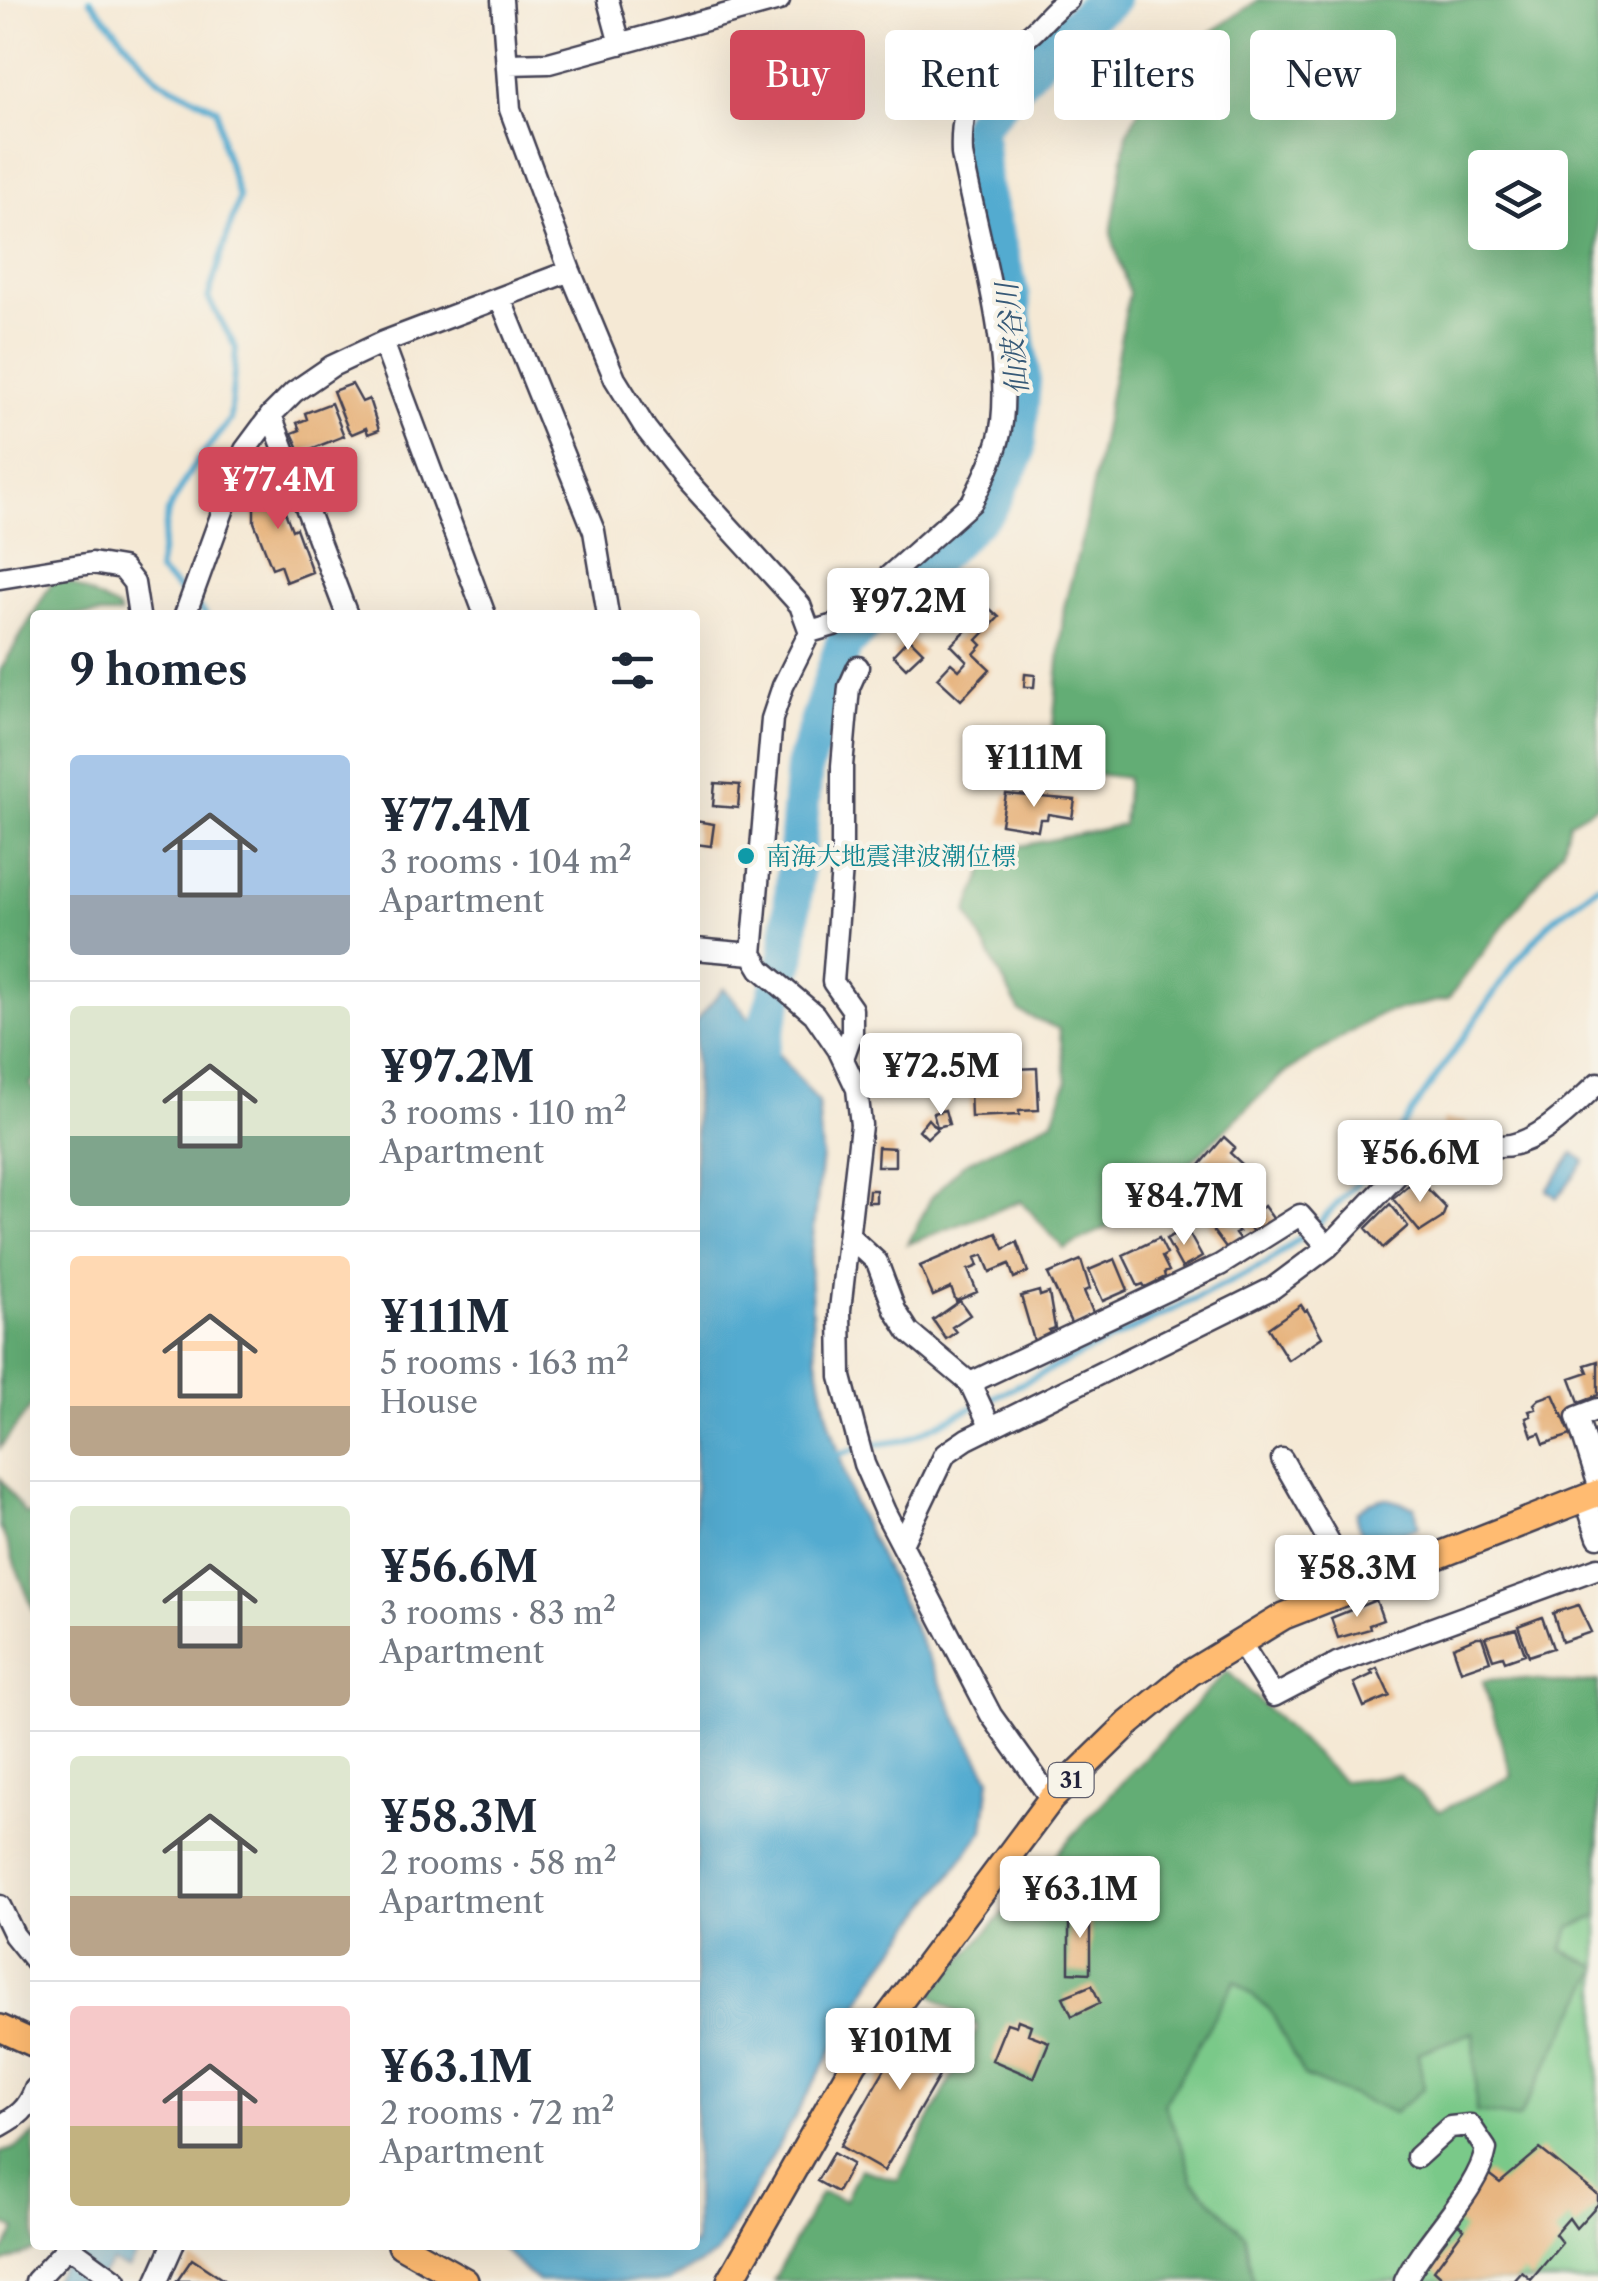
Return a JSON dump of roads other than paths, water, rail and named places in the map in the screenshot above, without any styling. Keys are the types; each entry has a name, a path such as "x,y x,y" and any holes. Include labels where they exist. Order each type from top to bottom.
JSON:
{"main road":[{"name":"31","path":"728,2281 854,2063 1051,1800 1130,1723 1190,1673 1284,1616 1594,1492"},
{"path":"0,2028 30,2042"},
{"path":"410,2250 465,2281"}],"street":[{"path":"502,0 510,109 570,272 615,378 646,429 687,481 800,605 810,632 783,686 772,719 756,961"},
{"path":"608,0 620,44"},
{"path":"507,64 549,63 779,0"},
{"path":"810,632 834,625 972,502 984,479 1002,426 1004,366 962,154 961,124 967,100 998,59 1068,0"},
{"path":"187,610 245,450 294,392 332,366 383,342 570,272"},
{"path":"500,298 594,531 607,610"},
{"path":"383,342 483,610"},
{"path":"271,415 345,610"},
{"path":"0,578 92,563 122,568 134,583 138,610"},
{"path":"840,1054 852,1032 852,1010 832,982 842,868 842,766 850,687 858,667"},
{"path":"700,950 756,961 814,1014 840,1054 856,1089 861,1125 840,1310 841,1377 850,1423 874,1487 991,1716 1051,1800"},
{"path":"902,1544 945,1454 988,1421 1249,1302 1324,1243 1398,1173 1419,1142 1445,1138 1500,1146 1520,1144 1538,1134 1598,1083"},
{"path":"972,1388 1220,1265 1300,1215 1324,1243"},
{"path":"849,1236 877,1262 908,1332 972,1388 988,1421"},
{"path":"1598,1410 1577,1417 1594,1492 1598,1538"},
{"path":"1282,1459 1355,1587"},
{"path":"1240,1642 1274,1696 1337,1663 1598,1568"},
{"path":"0,1906 14,1935 30,1956"},
{"path":"0,2126 17,2117 30,2102"},
{"path":"1405,2281 1427,2243 1482,2167 1486,2149 1470,2125 1450,2127 1417,2157"},
{"path":"36,2281 70,2250"},
{"path":"73,2250 111,2278"},
{"path":"157,2281 171,2250"},
{"path":"713,2281 728,2281"}],"water":[{"path":"724,988 818,1102 822,1155 810,1265 813,1338 827,1412 853,1501 990,1778 984,1830 873,1979 717,2254 669,2281 539,2281 504,2250 700,2250 700,1016"},
{"path":"1574,1153 1585,1161 1557,1198 1547,1190"},
{"path":"1385,1498 1415,1507 1419,1527 1367,1546 1357,1512"},
{"path":"74,2250 138,2250 128,2269 111,2262 97,2281 52,2281"}],"waterway":[{"path":"90,0 158,79 217,109 222,143 239,198 208,298 236,348 230,420 192,468 168,512 158,571 201,610"},
{"name":"仙波谷川","path":"750,1083 788,955 804,767 844,643 989,507 1016,455 1022,380 1011,297 982,184 978,126 1056,41 1110,0"},
{"path":"833,1456 906,1440 1266,1264 1318,1224 1378,1161 1515,963 1552,920 1598,886"}],"place":[{"name":"南海大地震津波潮位標","path":"746,856"}]}
